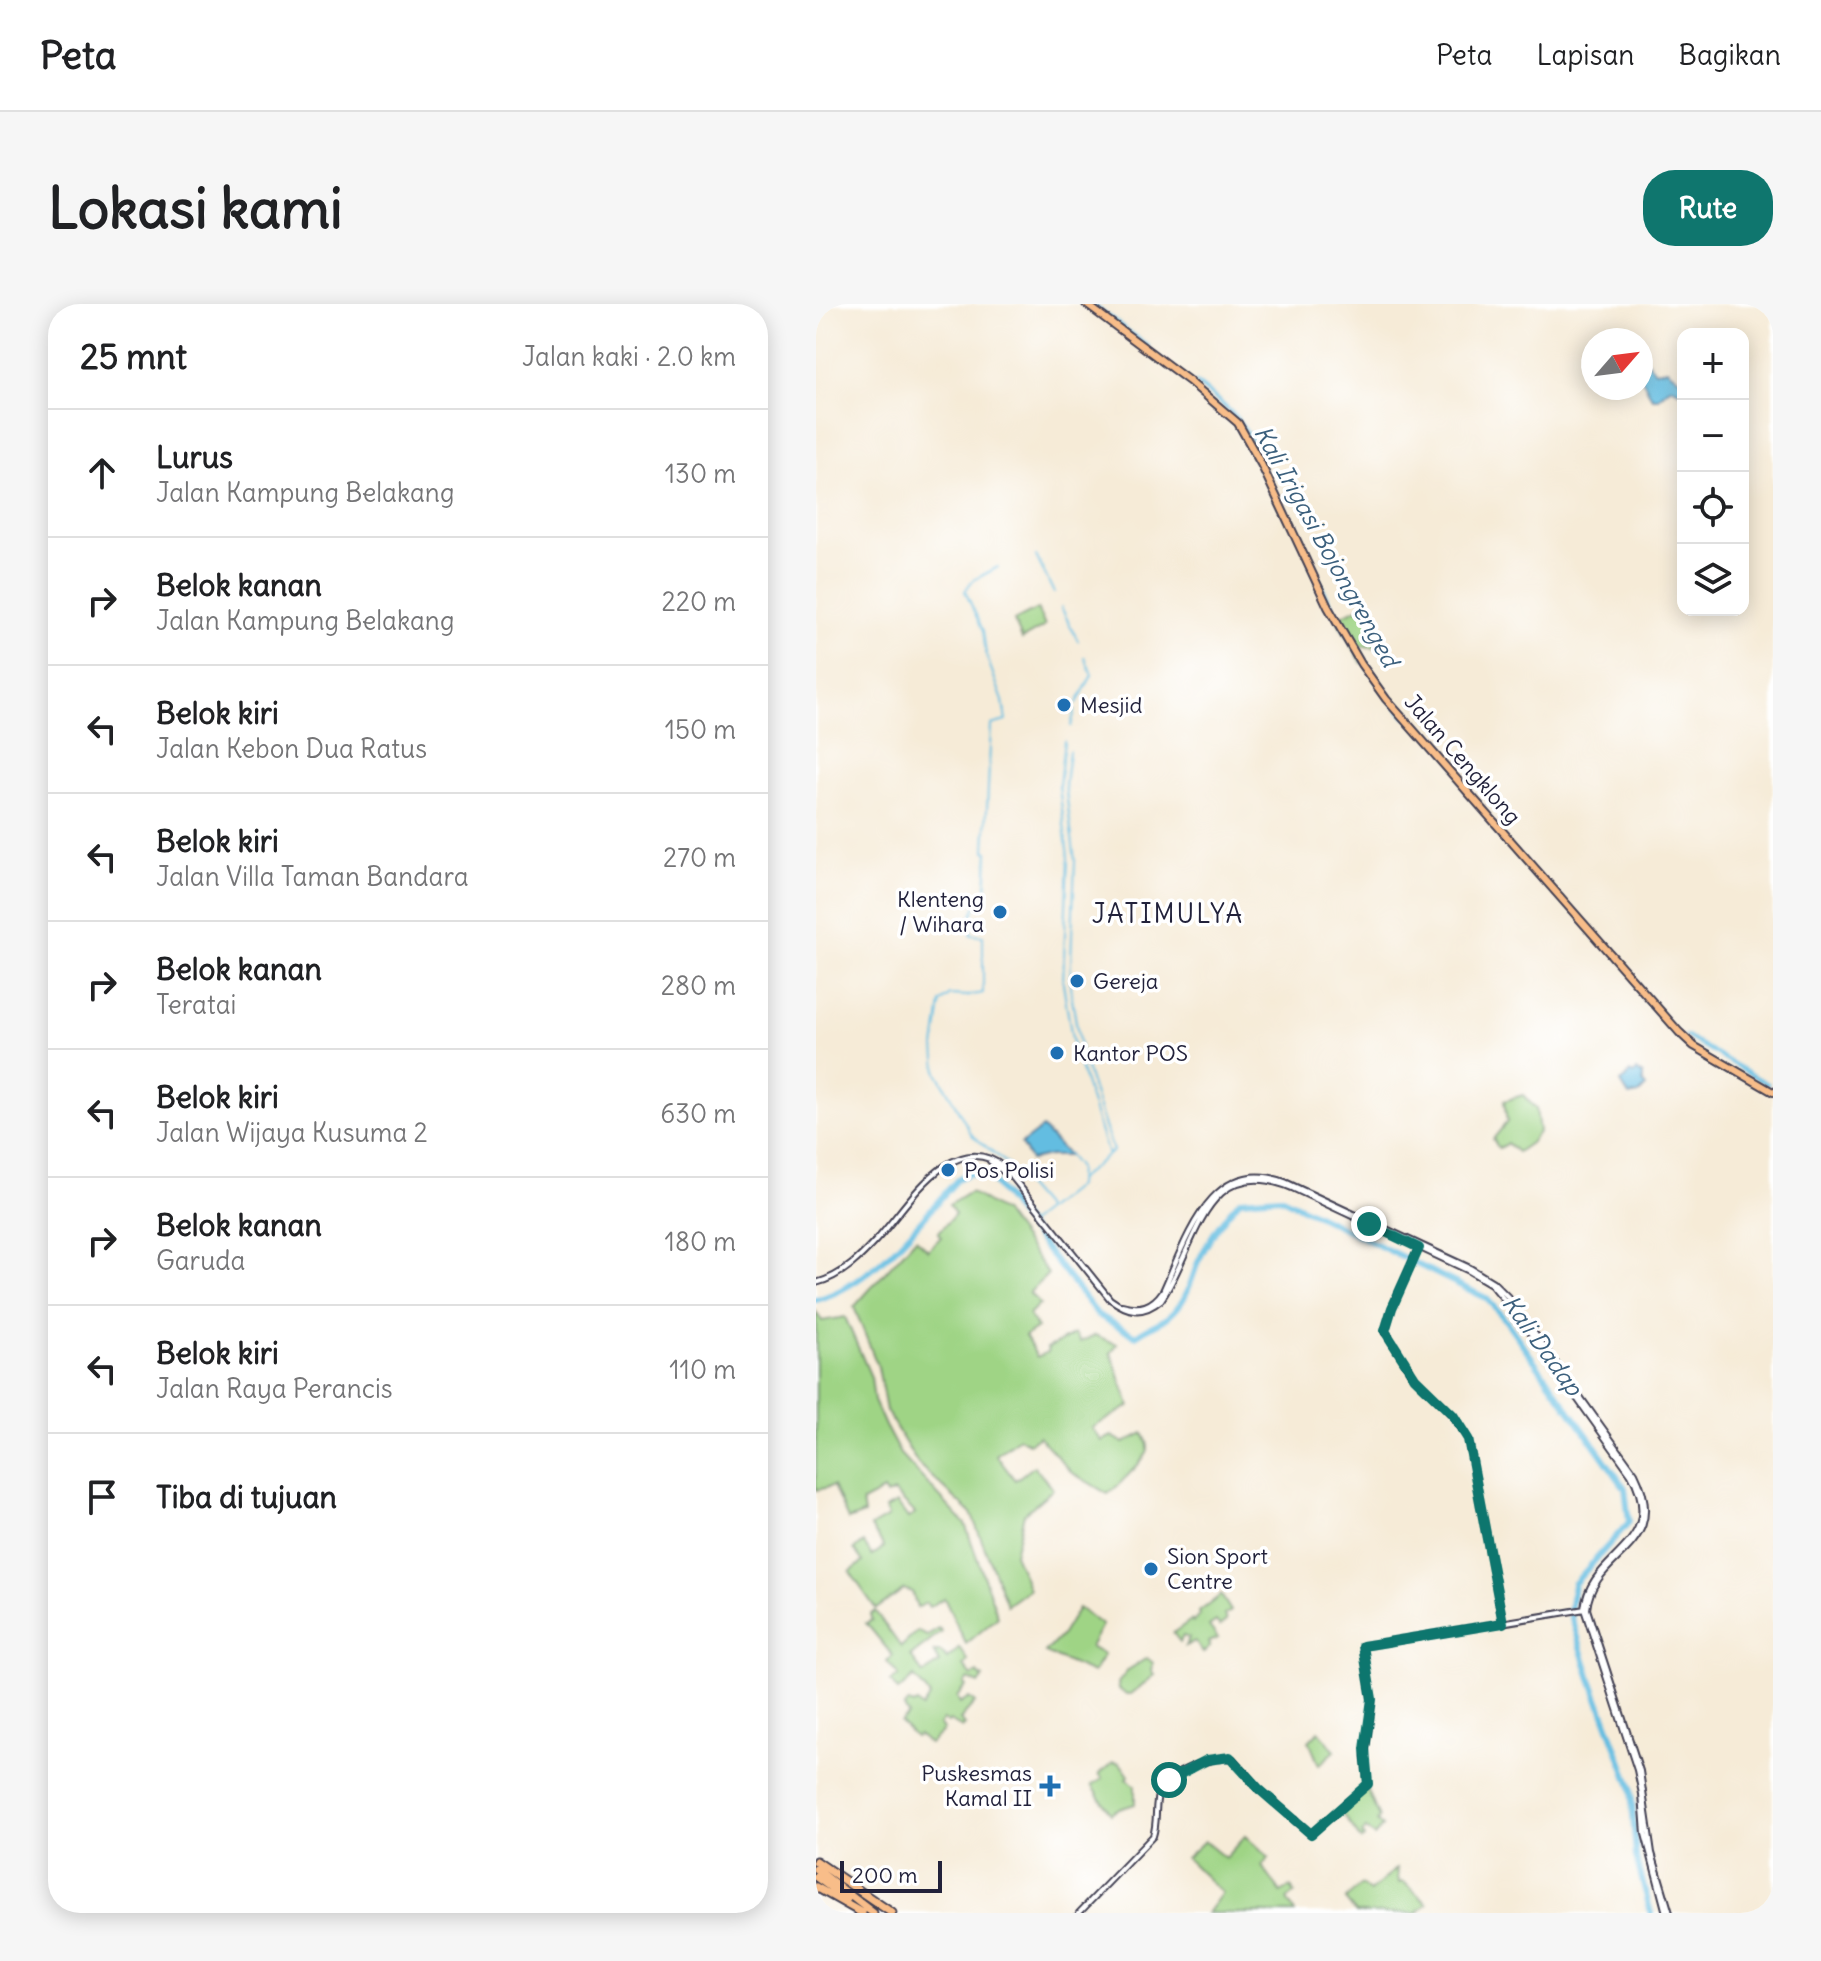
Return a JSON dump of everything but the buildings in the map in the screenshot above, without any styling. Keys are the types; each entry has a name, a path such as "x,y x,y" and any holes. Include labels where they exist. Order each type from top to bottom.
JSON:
{"highway":[{"path":"816,1861 892,1913"},
{"path":"816,1869 871,1913"},
{"path":"816,1877 871,1913"},
{"path":"816,1887 862,1913"}],"main road":[{"name":"Jalan Cengklong","path":"1086,304 1238,423 1261,464 1328,607 1361,664 1386,699 1679,1032 1694,1046 1773,1092"}],"street":[{"path":"816,1283 834,1277 850,1265 881,1235 933,1175 949,1163 965,1157 984,1156 1002,1166 1124,1309 1137,1311 1157,1304 1164,1297 1206,1209 1223,1192 1246,1181 1267,1180 1284,1185 1418,1249 1485,1276 1525,1317 1637,1477 1645,1503 1641,1529 1632,1545 1594,1582 1584,1609 1640,1771 1657,1877 1668,1913"},
{"path":"1418,1249 1385,1331 1415,1378 1453,1415 1468,1439 1503,1623"},
{"path":"1079,1913 1153,1836 1157,1824 1158,1795 1162,1787 1212,1758 1233,1759 1259,1789 1311,1834 1368,1784 1365,1749 1372,1699 1363,1646 1584,1609"}],"green space":[{"path":"1358,608 1371,622 1378,641 1378,647 1358,646 1366,660 1362,663 1336,618"},
{"path":"1037,609 1045,626 1022,639 1014,621"},
{"path":"1523,1095 1536,1109 1539,1131 1530,1143 1517,1152 1507,1143 1499,1149 1493,1139 1507,1122 1504,1101"},
{"path":"970,1192 1004,1213 1048,1274 1029,1293 1040,1304 1029,1315 1037,1328 1025,1336 1037,1357 1048,1352 1047,1348 1075,1334 1080,1342 1095,1335 1117,1344 1111,1353 1130,1406 1092,1428 1102,1441 1112,1436 1124,1443 1143,1433 1148,1446 1140,1462 1108,1494 1071,1472 1039,1436 1029,1443 1019,1438 996,1455 1015,1480 1034,1466 1053,1489 1024,1514 1014,1554 1029,1589 1007,1605 971,1513 918,1464 886,1411 878,1367 854,1307 916,1238 928,1250 941,1237 938,1233 955,1214 949,1205"},
{"path":"816,1312 822,1321 845,1317 871,1377 874,1401 900,1454 965,1524 998,1617 966,1644 944,1598 929,1607 926,1603 917,1608 912,1592 904,1589 876,1609 850,1572 863,1562 854,1549 864,1543 872,1556 884,1547 871,1527 888,1517 885,1509 897,1503 908,1518 915,1513 894,1492 886,1495 883,1491 862,1502 864,1514 848,1520 833,1486 816,1490"},
{"path":"1221,1595 1231,1611 1225,1615 1227,1620 1220,1626 1216,1621 1209,1626 1218,1638 1208,1642 1210,1647 1203,1653 1195,1641 1185,1646 1189,1638 1183,1636 1180,1642 1173,1633 1191,1620 1193,1622 1200,1616 1199,1612"},
{"path":"1078,1608 1102,1625 1090,1647 1104,1655 1093,1673 1045,1653 1061,1636"},
{"path":"875,1611 901,1647 918,1631 927,1636 939,1629 942,1632 911,1656 923,1674 940,1663 934,1652 941,1652 947,1659 960,1648 968,1661 964,1666 972,1676 977,1673 983,1678 979,1684 968,1679 957,1697 960,1704 969,1698 975,1703 960,1720 965,1725 962,1728 943,1720 939,1725 944,1730 929,1744 918,1735 915,1737 900,1723 908,1715 904,1707 917,1703 922,1708 930,1696 914,1677 898,1691 891,1682 899,1676 887,1662 893,1656 866,1623 872,1620 870,1615"},
{"path":"1147,1658 1153,1663 1152,1672 1155,1675 1131,1694 1125,1694 1118,1683 1128,1670"},
{"path":"1319,1731 1335,1751 1319,1765 1309,1741"},
{"path":"1113,1762 1120,1763 1129,1776 1126,1779 1135,1785 1135,1804 1111,1814 1092,1785 1103,1779 1099,1774"},
{"path":"1367,1789 1379,1818 1377,1821 1382,1827 1374,1836 1366,1829 1361,1840 1341,1811"},
{"path":"1245,1836 1269,1858 1262,1866 1281,1893 1291,1887 1295,1893 1287,1900 1295,1913 1207,1913 1222,1893 1186,1858 1204,1841 1225,1858"},
{"path":"1397,1868 1399,1883 1404,1882 1428,1904 1419,1913 1356,1913 1345,1900 1361,1885 1370,1892"}],"water":[{"path":"1653,368 1655,371 1667,369 1677,377 1677,390 1671,387 1658,398 1653,398"},
{"path":"1637,1071 1643,1075 1646,1087 1639,1094 1629,1096 1621,1083 1630,1072 1633,1074"},
{"path":"1042,1128 1069,1156 1030,1160 1021,1144"}],"waterway":[{"name":"Kali Irigasi Bojongrenged","path":"1092,304 1148,346"},
{"name":"Kali Irigasi Bojongrenged","path":"1196,383 1235,416 1262,460"},
{"path":"1036,556 1054,593"},
{"name":"Kali Irigasi Bojongrenged","path":"1310,562 1353,642 1406,717"},
{"path":"998,567 972,581 965,591 983,631 986,655 1003,701 1006,721 991,725 986,893 975,907 970,922 971,935 983,936 983,993 950,995 941,1003 935,1047 937,1072 972,1135 1005,1162 1046,1210 1027,1225"},
{"path":"1061,607 1078,641"},
{"path":"1077,703 1092,675 1085,657"},
{"path":"1071,726 1075,710"},
{"path":"1064,741 1059,786 1068,857 1063,983 1073,1045 1108,1155 1078,1180"},
{"path":"1069,751 1065,784 1075,861 1070,986 1081,1053 1113,1151 1109,1154"},
{"name":"Kali Irigasi Bojongrenged","path":"1686,1036 1768,1084"},
{"path":"1048,1209 1077,1186 1078,1168 1067,1154"},
{"name":"Kali Dadap","path":"816,1300 838,1292 876,1266 958,1179 973,1174 989,1177 1098,1315 1136,1336 1164,1319 1181,1303 1207,1245 1240,1200 1280,1197 1486,1298 1503,1317 1625,1488 1629,1522 1574,1584 1570,1612 1631,1787 1636,1857 1651,1913"}],"place":[{"name":"Mesjid","path":"1064,705"},
{"name":"Klenteng / Wihara","path":"1000,912"},
{"name":"Gereja","path":"1077,981"},
{"name":"Kantor POS","path":"1057,1053"},
{"name":"Pos Polisi","path":"948,1170"},
{"name":"Sion Sport Centre","path":"1151,1569"},
{"name":"Puskesmas Kamal II","path":"1050,1786"}],"district":[{"name":"JATIMULYA","path":"1168,913"}],"route":[{"path":"1169,1780 1207,1760 1230,1757 1259,1789 1311,1834 1368,1784 1365,1749 1372,1699 1363,1646 1503,1623 1468,1439 1453,1415 1415,1378 1385,1331 1419,1248 1369,1224"}]}
